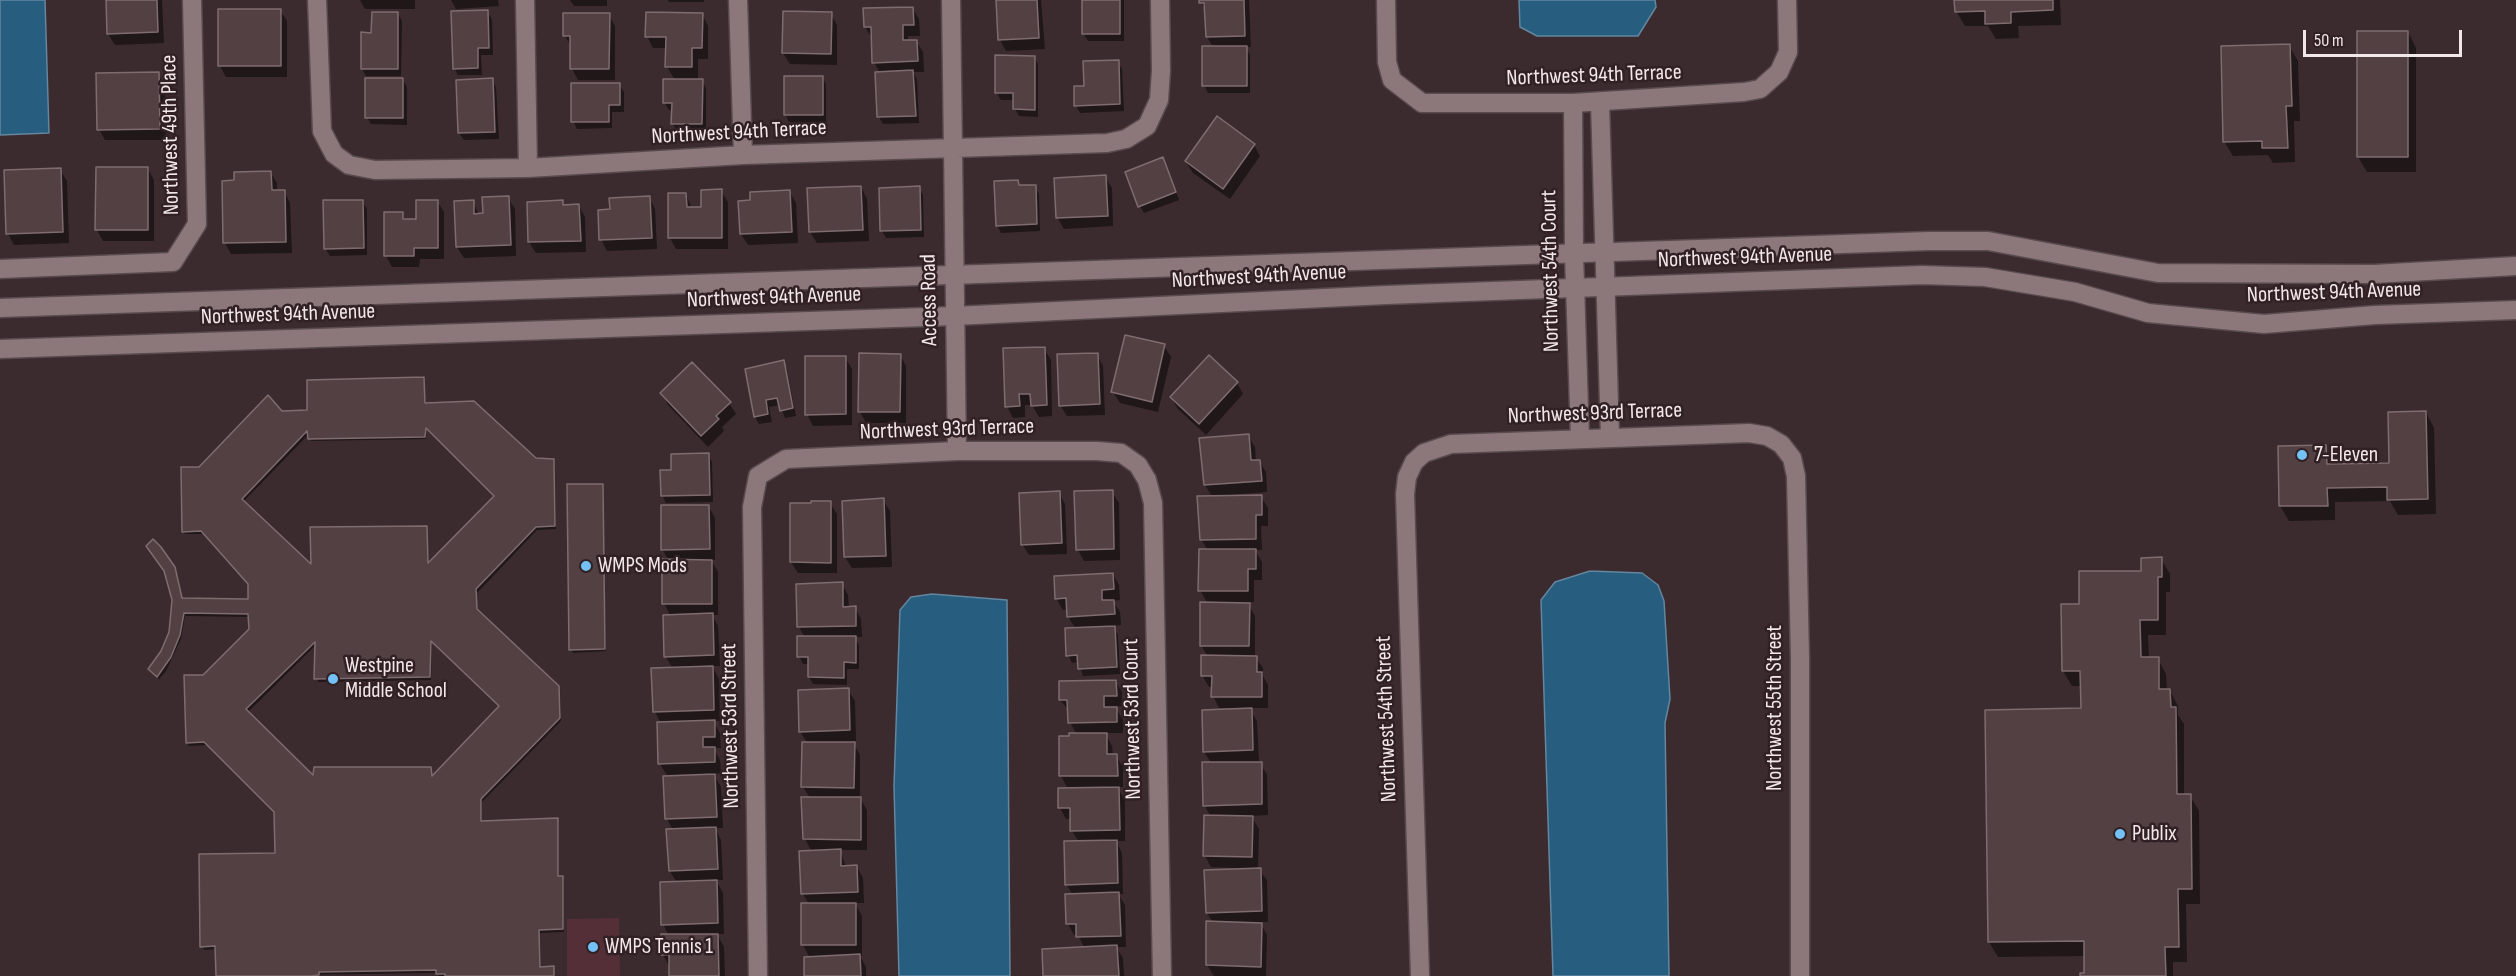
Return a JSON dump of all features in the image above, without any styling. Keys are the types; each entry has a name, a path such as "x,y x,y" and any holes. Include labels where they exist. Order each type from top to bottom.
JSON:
{"street":[{"name":"Northwest 49th Place","path":"0,269 173,262 197,224 192,0"},
{"name":"Northwest 94th Terrace","path":"317,0 322,131 334,154 349,165 375,170 528,168 743,155 1107,143 1126,139 1147,126 1159,100 1160,0"},
{"path":"525,0 528,168"},
{"path":"738,0 743,155"},
{"name":"Access Road","path":"951,0 957,451"},
{"name":"Northwest 94th Terrace","path":"1386,0 1387,63 1392,80 1407,94 1422,103 1600,103 1744,93 1760,89 1779,72 1788,52 1787,0"},
{"name":"Northwest 54th Court","path":"1573,103 1574,254 1580,439"},
{"path":"1600,103 1610,437"},
{"name":"Northwest 94th Avenue","path":"0,309 1603,252 1989,241 2157,273 2374,274 2516,266"},
{"name":"Northwest 94th Avenue","path":"0,349 954,316 1922,275 1985,277 2075,292 2148,313 2264,324 2375,315 2516,310"},
{"name":"Northwest 93rd Terrace","path":"1414,462 1424,453 1451,444 1749,433 1767,436 1781,444"},
{"name":"Northwest 55th Street","path":"1781,444 1792,458 1796,476 1800,659 1800,976"},
{"name":"Northwest 93rd Terrace","path":"758,476 786,459 957,451 1097,451 1120,453 1138,465"},
{"name":"Northwest 54th Street","path":"1414,462 1407,477 1405,494 1420,976"},
{"name":"Northwest 53rd Court","path":"1138,465 1147,480 1153,503 1162,976"},
{"name":"Northwest 53rd Street","path":"758,476 752,507 758,976"}],"shaded area":[{"name":"WMPS Tennis 1","path":"619,918 620,976 567,976 567,919"}],"water":[{"path":"0,0 45,0 49,133 0,135"},
{"path":"1519,0 1655,0 1656,7 1638,36 1537,36 1520,27"},
{"path":"1590,571 1642,573 1658,585 1664,601 1670,699 1665,723 1669,976 1553,976 1541,600 1555,582"},
{"path":"932,594 1007,600 1010,976 899,976 894,786 900,610 911,597"}],"building":[{"path":"106,0 157,0 158,32 107,34"},
{"path":"996,0 1037,0 1039,38 998,40"},
{"path":"1082,0 1120,0 1120,34 1082,34"},
{"path":"1199,0 1244,0 1245,36 1206,37 1204,3 1199,3"},
{"path":"1954,0 2053,0 2053,10 2011,12 2011,23 1985,24 1985,11 1955,12"},
{"path":"913,7 914,25 903,25 903,40 917,40 918,61 872,63 871,27 864,27 863,8"},
{"path":"218,9 281,9 281,66 218,66"},
{"path":"488,10 489,48 478,48 478,68 453,69 451,11"},
{"path":"783,11 832,12 831,54 782,53"},
{"path":"372,12 398,12 398,69 361,69 361,32 371,33"},
{"path":"646,12 703,13 702,48 692,48 692,67 665,67 666,37 645,37"},
{"path":"563,13 610,13 609,69 570,69 570,36 563,36"},
{"path":"2357,31 2408,31 2408,157 2357,157"},
{"path":"2290,44 2292,106 2286,106 2288,148 2262,148 2262,141 2223,142 2221,46"},
{"path":"1202,46 1247,46 1247,86 1202,86"},
{"path":"995,55 1035,56 1035,110 1013,109 1013,93 995,93"},
{"path":"1119,60 1120,104 1074,106 1074,86 1084,86 1083,61"},
{"path":"913,70 916,116 877,117 875,72"},
{"path":"159,72 160,129 97,130 96,73"},
{"path":"784,76 823,76 823,115 784,115"},
{"path":"365,78 403,78 403,118 365,118"},
{"path":"493,78 495,132 458,133 456,80"},
{"path":"663,79 703,79 702,124 671,124 672,103 663,103"},
{"path":"571,83 620,83 620,105 609,105 609,122 571,122"},
{"path":"1217,116 1255,144 1223,189 1185,161"},
{"path":"1163,157 1176,192 1138,207 1125,172"},
{"path":"96,167 148,167 148,230 95,230"},
{"path":"61,168 63,232 6,234 4,170"},
{"path":"271,171 272,190 285,190 286,242 223,243 222,181 234,180 234,172"},
{"path":"1106,175 1108,216 1056,218 1054,178"},
{"path":"1018,180 1019,185 1036,185 1037,224 996,226 994,181"},
{"path":"861,186 863,230 809,232 807,188"},
{"path":"920,186 921,230 880,231 879,188"},
{"path":"722,189 722,238 668,238 668,193 686,193 687,207 701,207 701,190"},
{"path":"790,190 792,232 740,234 738,201 750,200 750,192"},
{"path":"509,196 511,245 456,247 454,201 474,200 474,214 483,213 482,197"},
{"path":"650,196 652,238 599,240 598,210 610,209 609,198"},
{"path":"323,200 363,200 364,248 324,249"},
{"path":"416,200 438,200 438,248 414,248 414,256 384,256 384,212 403,212 403,219 416,219"},
{"path":"563,200 563,205 579,204 581,241 528,242 527,202"},
{"path":"1125,335 1165,344 1152,402 1111,392"},
{"path":"1045,347 1047,405 1031,406 1030,394 1019,394 1020,406 1005,407 1003,348"},
{"path":"859,353 901,354 900,412 858,412"},
{"path":"1098,353 1100,404 1059,406 1057,354"},
{"path":"1209,355 1238,382 1199,424 1170,397"},
{"path":"805,356 846,356 846,414 805,415"},
{"path":"784,360 793,408 780,411 777,398 766,400 768,414 754,417 745,369"},
{"path":"692,362 731,402 716,416 719,419 701,436 660,393"},
{"name":"Westpine Middle School","path":"424,377 425,403 474,401 536,458 554,459 555,526 536,527 476,589 477,609 559,686 560,718 481,799 481,821 558,818 558,876 563,876 563,929 539,930 540,967 554,966 554,976 445,976 445,974 436,974 436,970 319,972 319,975 311,976 216,976 215,946 200,947 199,854 275,853 274,812 204,742 186,743 184,675 203,675 249,629 248,614 184,613 180,635 171,657 157,677 148,669 161,651 169,632 172,600 164,571 146,546 153,539 175,567 182,598 248,599 248,584 201,531 182,532 181,467 199,467 268,395 282,411 307,410 307,380","holes":["426,428 494,496 428,563 427,526 310,527 311,564 242,499 307,431 308,439 425,437","431,641 499,706 432,776 431,767 314,767 313,775 246,709 315,642 314,679 430,677"]},
{"name":"7-Eleven","path":"2426,411 2428,499 2387,500 2387,487 2327,488 2328,506 2279,506 2278,446 2326,445 2327,464 2389,463 2388,412"},
{"path":"1249,434 1251,460 1260,460 1262,481 1204,485 1199,438"},
{"path":"709,453 710,495 661,496 660,470 671,470 671,454"},
{"name":"WMPS Mods","path":"567,484 603,484 605,649 569,650"},
{"path":"1113,490 1114,549 1076,550 1074,491"},
{"path":"1060,491 1062,543 1021,545 1019,493"},
{"path":"1262,495 1262,515 1256,515 1256,539 1200,540 1197,496"},
{"path":"884,498 886,556 844,557 842,501"},
{"path":"811,501 831,501 831,563 790,562 790,503 811,503"},
{"path":"661,505 709,505 710,549 661,550"},
{"path":"1199,549 1256,549 1256,569 1248,569 1248,591 1198,591"},
{"path":"2162,557 2162,577 2158,577 2158,620 2140,620 2141,657 2159,657 2159,689 2170,689 2171,707 2176,707 2177,794 2191,794 2192,889 2178,889 2179,947 2165,947 2166,976 2080,976 2080,973 2084,973 2084,941 1988,942 1985,710 2081,708 2080,671 2062,671 2061,604 2079,604 2079,571 2141,571 2141,558"},
{"path":"662,559 712,560 712,604 662,604"},
{"path":"1113,573 1114,589 1102,590 1102,600 1114,600 1115,614 1067,617 1066,598 1055,599 1054,576"},
{"path":"843,582 843,607 856,606 856,626 797,627 796,584"},
{"path":"1200,602 1250,603 1249,646 1200,646"},
{"path":"713,613 714,655 664,657 663,615"},
{"path":"1115,626 1117,667 1078,669 1077,655 1066,656 1065,628"},
{"path":"797,636 856,636 856,663 844,662 844,678 808,677 808,657 797,657"},
{"path":"1201,655 1257,656 1257,672 1262,672 1262,697 1211,697 1212,676 1201,676"},
{"path":"713,666 714,710 653,712 651,668"},
{"path":"1116,680 1117,696 1104,696 1104,707 1117,707 1117,722 1068,723 1067,700 1059,700 1059,681"},
{"path":"849,688 850,730 799,732 798,690"},
{"path":"1252,708 1253,750 1203,752 1202,710"},
{"path":"715,720 715,737 703,737 703,747 715,747 715,762 658,764 657,722"},
{"path":"1069,733 1107,733 1107,754 1117,754 1118,776 1059,776 1059,736 1069,736"},
{"path":"802,742 855,742 854,788 801,787"},
{"path":"1202,762 1262,762 1262,804 1203,806"},
{"path":"715,774 717,817 665,819 663,776"},
{"path":"1119,787 1120,830 1070,831 1070,808 1058,808 1058,788"},
{"path":"801,797 861,797 861,840 803,839"},
{"path":"1204,815 1253,816 1252,857 1203,856"},
{"path":"716,827 718,869 669,871 666,829"},
{"path":"1117,840 1118,883 1065,885 1064,841"},
{"path":"841,849 841,866 857,865 858,892 801,894 799,851"},
{"path":"1261,868 1262,911 1206,913 1204,870"},
{"path":"717,880 718,923 661,925 660,882"},
{"path":"1119,892 1121,936 1076,937 1076,924 1066,924 1065,894"},
{"path":"801,903 856,903 856,945 801,945"},
{"path":"1206,921 1262,923 1261,967 1206,965"},
{"path":"661,934 718,934 719,976 669,976 669,955 661,955"},
{"path":"1117,945 1119,976 1043,976 1042,949"},
{"path":"860,954 861,976 804,976 804,957"}],"place":[{"name":"7-Eleven","path":"2302,455"},
{"name":"WMPS Mods","path":"586,566"},
{"name":"Westpine Middle School","path":"333,679"},
{"name":"Publix","path":"2120,834"},
{"name":"WMPS Tennis 1","path":"593,947"}]}
